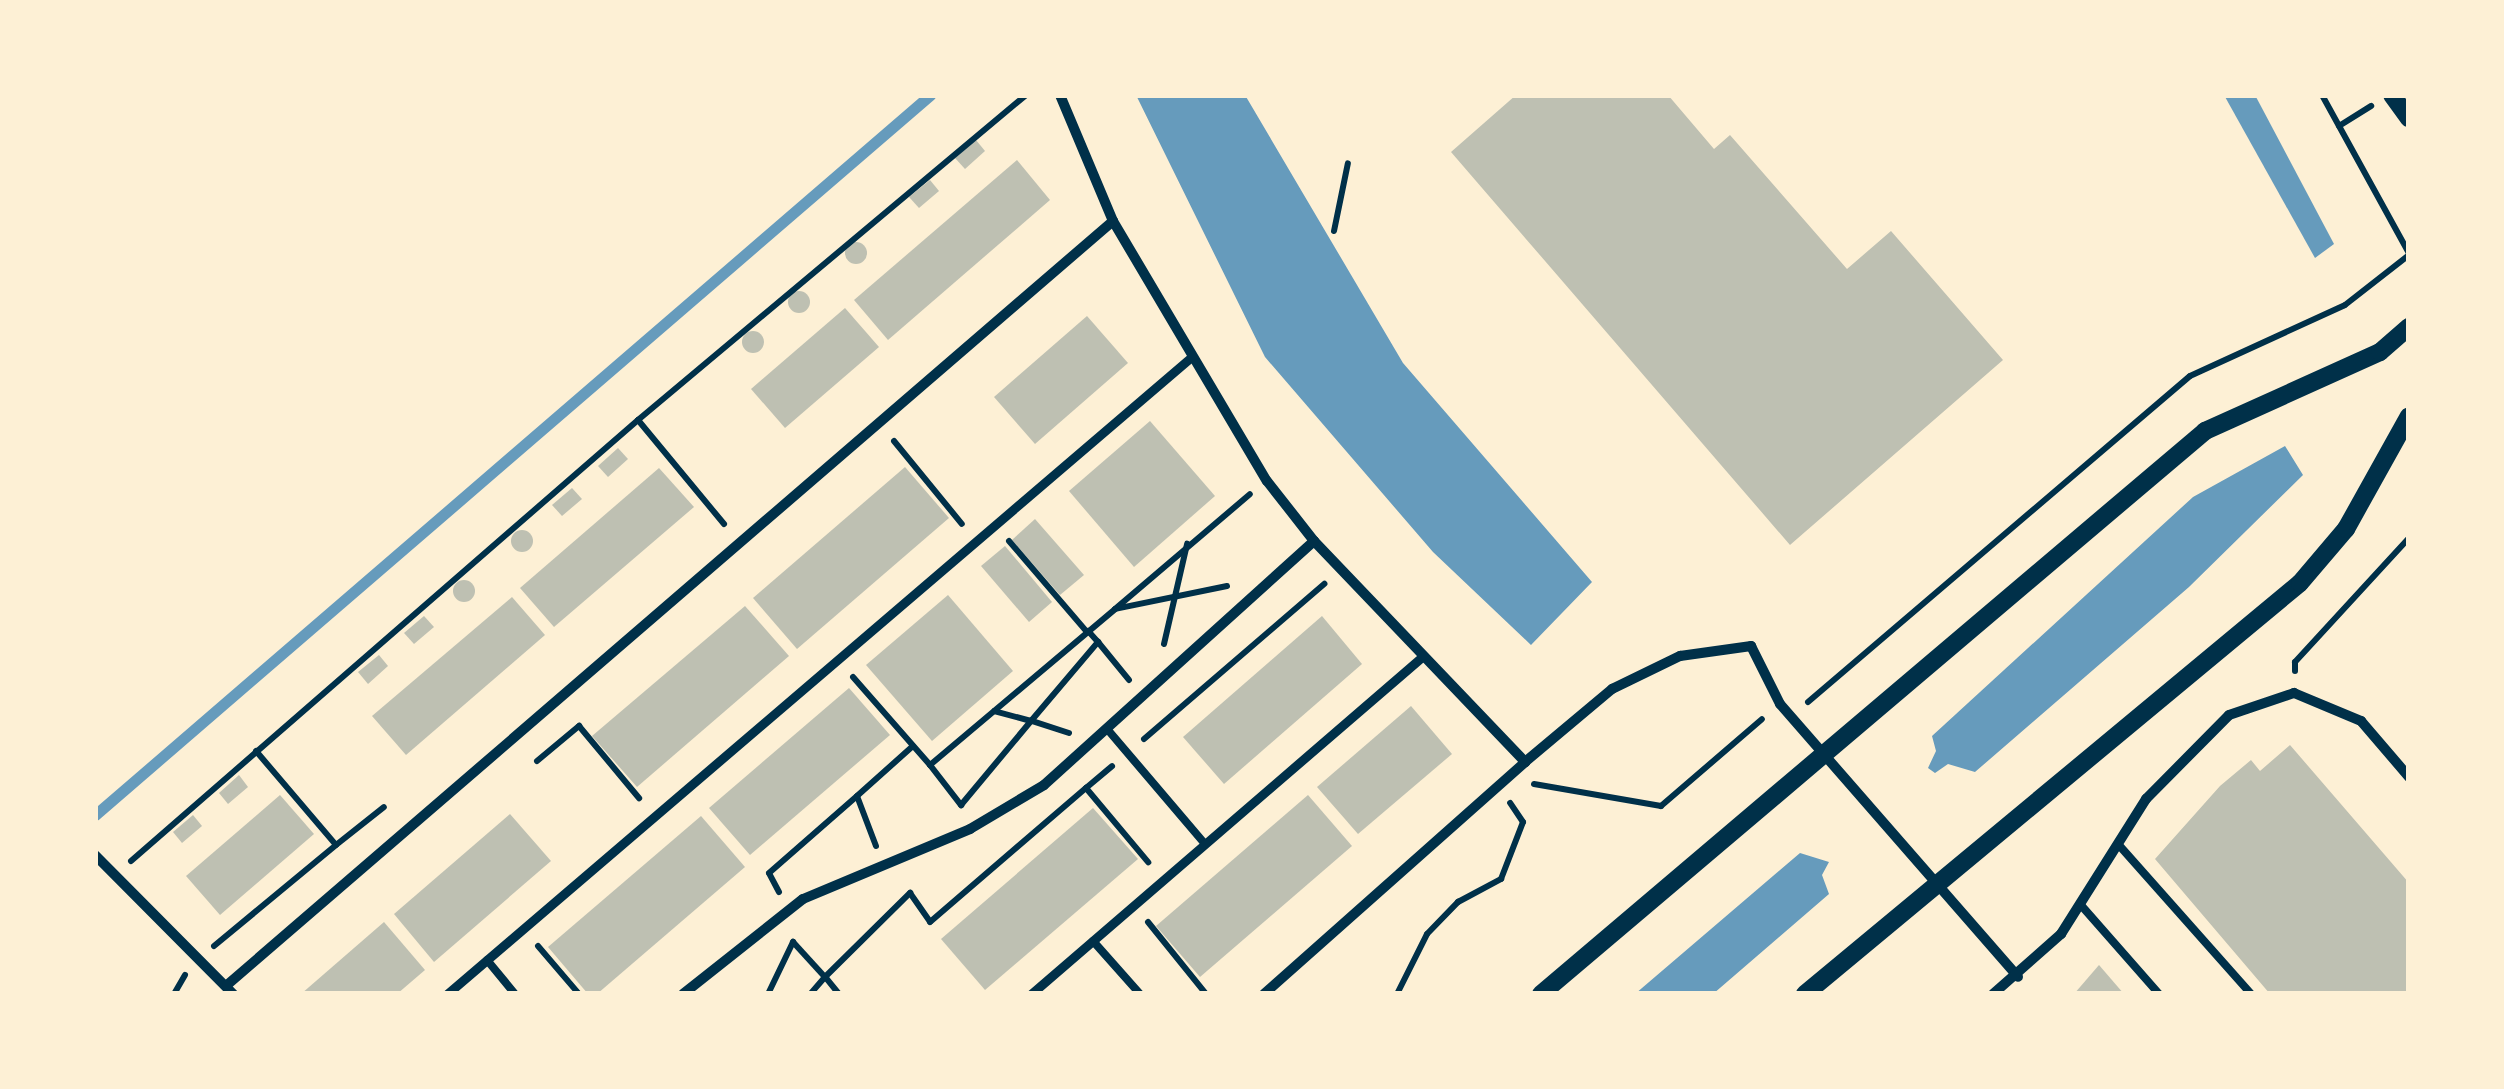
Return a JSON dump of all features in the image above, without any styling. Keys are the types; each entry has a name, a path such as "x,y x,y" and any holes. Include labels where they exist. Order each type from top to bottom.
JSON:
{"street":[{"path":"1060,95 1113,221 1190,358 1267,481 1314,541 1525,762"},
{"path":"2391,95 2409,118"},
{"path":"95,856 230,990 878,420 1113,221"},
{"path":"1541,994 1822,751 2204,431 2380,352 2409,327"},
{"path":"446,994 1190,358"},
{"path":"1805,994 2300,583 2346,529 2409,416"},
{"path":"683,994 788,909 970,829 1044,785 1156,688 1314,541"},
{"path":"1264,994 1612,689 1680,656 1751,646 1780,704 2018,977"},
{"path":"1031,994 1423,656"},
{"path":"1993,994 2018,977 2080,904 2146,799 2229,715 2294,693 2360,721 2409,778"}],"lane":[{"path":"1108,730 1206,844"},
{"path":"2118,844 2251,994"},
{"path":"2080,904 2158,994"},
{"path":"1093,941 1140,994"},
{"path":"486,960 515,994"}],"path":[{"path":"115,875 638,420 1026,95"},
{"path":"1792,717 2190,376 2345,305 2409,254 2322,95"},
{"path":"2338,126 2391,95"},
{"path":"1334,231 1348,163"},
{"path":"638,420 738,542"},
{"path":"878,420 976,541"},
{"path":"930,765 1187,543 1267,481"},
{"path":"995,525 1144,698"},
{"path":"2294,693 2295,662 2409,538"},
{"path":"1156,688 1187,543"},
{"path":"810,994 910,893 930,922 1340,568"},
{"path":"1114,609 1173,601 1283,570"},
{"path":"960,805 1098,642"},
{"path":"838,659 930,765 960,805 970,829"},
{"path":"1397,994 1427,934 1458,902 1501,879 1522,822 1510,802 1532,784 1661,806 1780,704"},
{"path":"994,711 1094,742"},
{"path":"537,761 579,726 654,816"},
{"path":"788,909 768,873 914,746"},
{"path":"256,752 336,845"},
{"path":"1525,762 1532,784"},
{"path":"1086,788 1164,880"},
{"path":"857,796 884,866"},
{"path":"174,994 196,955 235,934 384,807"},
{"path":"1134,906 1206,994"},
{"path":"523,928 579,994"},
{"path":"768,994 793,942 839,994"}],"water":[{"path":"1136,95 1245,95 1403,363 1592,582 1531,645 1433,552 1265,357"},
{"path":"2224,95 2255,95 2334,244 2315,258"},
{"path":"2285,446 2303,475 2189,587 1975,772 1948,764 1935,773 1928,768 1936,751 1932,736 2193,497"},
{"path":"1800,853 1829,862 1822,875 1829,894 1713,994 1635,994"}],"building":[{"path":"1516,95 1668,95 1714,149 1730,135 1847,269 1891,231 2003,360 1790,545 1451,152"},
{"path":"976,140 985,151 965,169 955,158"},
{"path":"1017,160 1050,200 888,340 854,300"},
{"path":"930,180 939,191 919,208 909,197"},
{"path":"856,242 864,245 864,261 856,264 848,261 845,253 848,245"},
{"path":"799,291 807,294 807,310 799,313 791,310 788,302 791,294"},
{"path":"845,308 879,347 785,428 751,389"},
{"path":"1087,316 1128,363 1035,444 994,397"},
{"path":"753,331 761,334 761,350 753,353 745,350 742,342 745,334"},
{"path":"1150,421 1215,496 1134,567 1069,491"},
{"path":"618,448 628,459 608,477 598,466"},
{"path":"905,467 949,518 797,649 753,598"},
{"path":"659,468 694,507 554,627 520,588"},
{"path":"572,488 582,499 562,516 552,505"},
{"path":"1035,519 1084,575 1060,595 1012,540"},
{"path":"522,530 530,533 530,549 522,552 514,549 511,541 514,533"},
{"path":"1005,546 1052,602 1029,622 981,566"},
{"path":"464,580 472,583 472,599 464,602 456,599 453,591 456,583"},
{"path":"948,595 1013,671 932,741 866,665"},
{"path":"512,597 545,635 406,755 372,716"},
{"path":"745,606 789,656 637,787 592,736"},
{"path":"424,616 434,627 414,644 404,633"},
{"path":"1322,616 1362,664 1224,784 1183,737"},
{"path":"379,655 388,666 368,684 358,672"},
{"path":"849,688 890,735 750,855 709,808"},
{"path":"1411,706 1452,754 1358,834 1317,787"},
{"path":"2290,745 2409,883 2409,994 2270,994 2155,859 2220,786 2251,760 2260,771"},
{"path":"239,775 248,787 228,804 219,793"},
{"path":"280,795 314,834 220,915 186,876"},
{"path":"1308,795 1352,846 1200,977 1156,926"},
{"path":"1093,808 1138,859 985,990 941,939"},
{"path":"510,814 551,861 434,962 394,914"},
{"path":"193,815 202,826 182,843 173,832"},
{"path":"701,816 745,867 597,994 588,994 548,947"},
{"path":"384,922 425,970 397,994 301,994"},
{"path":"2099,965 2124,994 2074,994"}],"waterway":[{"path":"95,815 930,95"}]}
